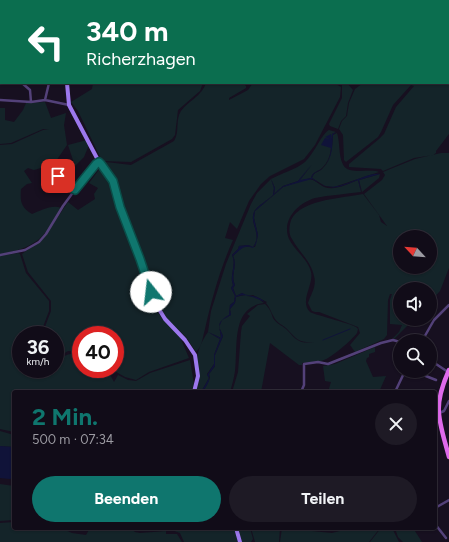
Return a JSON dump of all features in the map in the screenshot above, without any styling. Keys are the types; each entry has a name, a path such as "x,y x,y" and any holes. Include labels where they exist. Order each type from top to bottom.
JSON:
{"main road":[{"path":"449,371 439,397 438,413 449,457"}],"street":[{"path":"23,84 30,90 30,102"},
{"path":"45,100 49,84"},
{"path":"67,84 69,105 99,162 113,181 120,207 154,301 164,319 185,340 193,351 198,373 194,390"},
{"path":"0,100 30,102 45,100 69,105"},
{"path":"0,255 25,250 36,244 46,234 85,176 99,162"},
{"path":"58,176 65,184 75,190"},
{"path":"426,334 434,320 449,305"},
{"path":"302,390 304,385 304,364 318,362 328,364 380,343 393,340"},
{"path":"437,364 449,371"},
{"path":"396,390 402,378"},
{"path":"431,378 436,380"},
{"path":"438,413 444,411 449,401"},
{"path":"437,507 449,500"},
{"path":"437,527 446,538"},
{"path":"237,530 240,542"}],"shaded area":[{"path":"93,84 203,84 200,91 178,110 175,135 172,139 131,162 102,161 78,111 71,102 92,89"},
{"path":"206,84 244,84 246,86 246,88 229,98 229,100 248,90 252,84 336,84 341,87 340,97 315,145 304,159 270,176 261,184 249,201 237,229 230,222 225,238 233,240 224,262 210,306 202,341 196,352 186,337 168,320 156,300 121,200 117,183 105,165 106,162 131,165 174,141 177,134 178,118 181,111 204,88"},
{"path":"342,84 348,84 353,90 348,103 346,116 341,121 338,129 330,126 329,124 342,98"},
{"path":"362,84 449,84 449,134 433,155 414,158 383,171 381,169 349,167 349,164 384,134 396,107 414,86 411,85 393,105 378,137 346,162 344,160 343,135 339,129 342,121 347,116 349,103 355,89"},
{"path":"45,102 51,118 66,113 64,125 67,145 54,164 34,170 28,168 24,171 32,183 27,184 21,189 21,201 23,206 32,214 50,207 61,208 44,235 22,249 0,254 0,145 12,144 43,130 49,129 43,129 11,143 0,144 0,108 5,108 5,120 14,122 23,110 26,103"},
{"path":"329,130 336,132 332,134 328,161 313,174 311,178 299,181 312,165 298,181 283,186 274,194 275,188 271,179 305,162"},
{"path":"336,132 333,135 331,152 331,148 321,145 325,138 330,139 325,137 331,134 332,140 332,134"},
{"path":"337,133 341,160 346,168 353,171 379,172 334,187 325,186 312,178 314,174 320,171 328,161 331,153 333,135"},
{"path":"87,140 89,145 84,157 75,166 68,145"},
{"path":"441,153 449,153 449,268 440,291 437,294 437,282 393,282 393,324 390,324 390,300 392,294 390,294 388,300 387,335 384,339 355,352 350,345 360,333 358,327 319,312 312,311 308,303 314,287 314,276 308,261 291,237 290,224 293,216 300,210 310,205 332,199 363,194 379,215 381,222 387,226 364,194 382,180 385,175 383,172 415,159"},
{"path":"311,165 300,180 311,178 314,173 320,170 315,173 312,178 320,184 312,179 283,187 255,211 273,195 274,188 271,179 275,188 274,194 283,186 298,181"},
{"path":"101,167 112,182 120,213 140,264 152,301 161,317 180,337 189,358 149,372 136,380 124,376 124,326 72,326 72,351 68,351 64,353 64,326 45,326 51,311 51,301 28,272 22,254 43,239 68,202 78,210 95,199 94,194 98,188 89,183"},
{"path":"380,174 379,178 362,192 359,180"},
{"path":"380,174 359,180 361,192 358,180 339,187 331,187 346,184 368,175"},
{"path":"271,179 274,188 273,195 254,212 253,216 257,238 256,242 253,247 248,245 239,246 232,255 234,263 232,278 233,285 231,288 235,296 234,302 230,305 229,315 219,325 221,338 208,332 211,311 226,264 251,204 257,193"},
{"path":"307,179 328,188 341,186 358,180 361,192 332,195 309,200 297,208 289,219 287,225 287,232 291,243 307,263 311,272 311,282 306,298 307,308 310,312 317,315 356,327 358,329 357,333 346,345 325,360 302,363 302,365 299,365 270,343 261,390 233,390 238,372 242,326 250,316 247,314 258,305 265,304 274,320 299,341 306,343 315,342 306,342 297,338 275,319 266,303 267,302 253,295 247,296 256,297 264,303 253,306 241,319 238,329 234,379 231,390 204,390 210,378 209,374 215,366 215,355 223,336 219,327 222,320 231,315 230,309 235,303 236,297 245,295 242,293 236,296 233,288 235,285 233,278 235,263 233,256 243,247 255,247 258,235 254,218 255,211 283,187"},
{"path":"255,211 254,218 258,235 256,244 253,248 242,248 233,256 235,263 233,278 235,285 233,288 236,296 242,293 259,298 265,302 244,295 236,297 235,303 230,309 231,315 222,320 229,315 230,305 234,302 235,296 231,288 233,285 232,277 234,263 232,255 239,246 248,245 253,247 256,242 257,238 253,221"},
{"path":"20,254 26,273 49,301 49,311 43,326 12,326 12,378 64,378 64,356 72,354 72,378 112,378 114,382 116,378 136,381 150,373 190,360 194,384 192,390 12,390 12,432 0,429 0,256"},
{"path":"402,326 407,326 399,334 397,334"},
{"path":"219,328 223,336 215,355 215,366 209,374 209,378 207,375 214,364 214,355 220,339 208,332 221,338"},
{"path":"208,332 220,339 214,355 214,364 207,374 209,378 202,390 196,390 198,380 197,356"},
{"path":"375,347 375,352 369,354 366,361 373,377 386,376 380,390 329,390 331,382 325,381 323,366 335,364"},
{"path":"209,378 205,389 202,390"},
{"path":"0,431 12,434 12,447 0,446"},
{"path":"0,446 12,447 12,478 0,478"},
{"path":"0,484 12,486 12,520 0,521"},
{"path":"12,522 12,530 65,530 72,533 86,535 89,530 132,530 140,533 166,531 166,534 177,534 182,542 0,542 0,523"},
{"path":"172,530 235,530 238,542 184,542 180,533"},
{"path":"239,530 251,530 253,539 251,542 242,542"},
{"path":"252,530 280,530 279,542 255,542"},
{"path":"282,530 302,530 332,533 343,530 378,530 369,542 280,542"},
{"path":"379,530 393,530 399,542 370,542"},
{"path":"396,530 414,530 422,542 403,542 398,537"}],"waterway":[{"path":"323,340 350,329"}],"route":[{"path":"58,176 65,184 75,190 96,164 99,162 101,164 113,181 120,207 151,292"}]}
